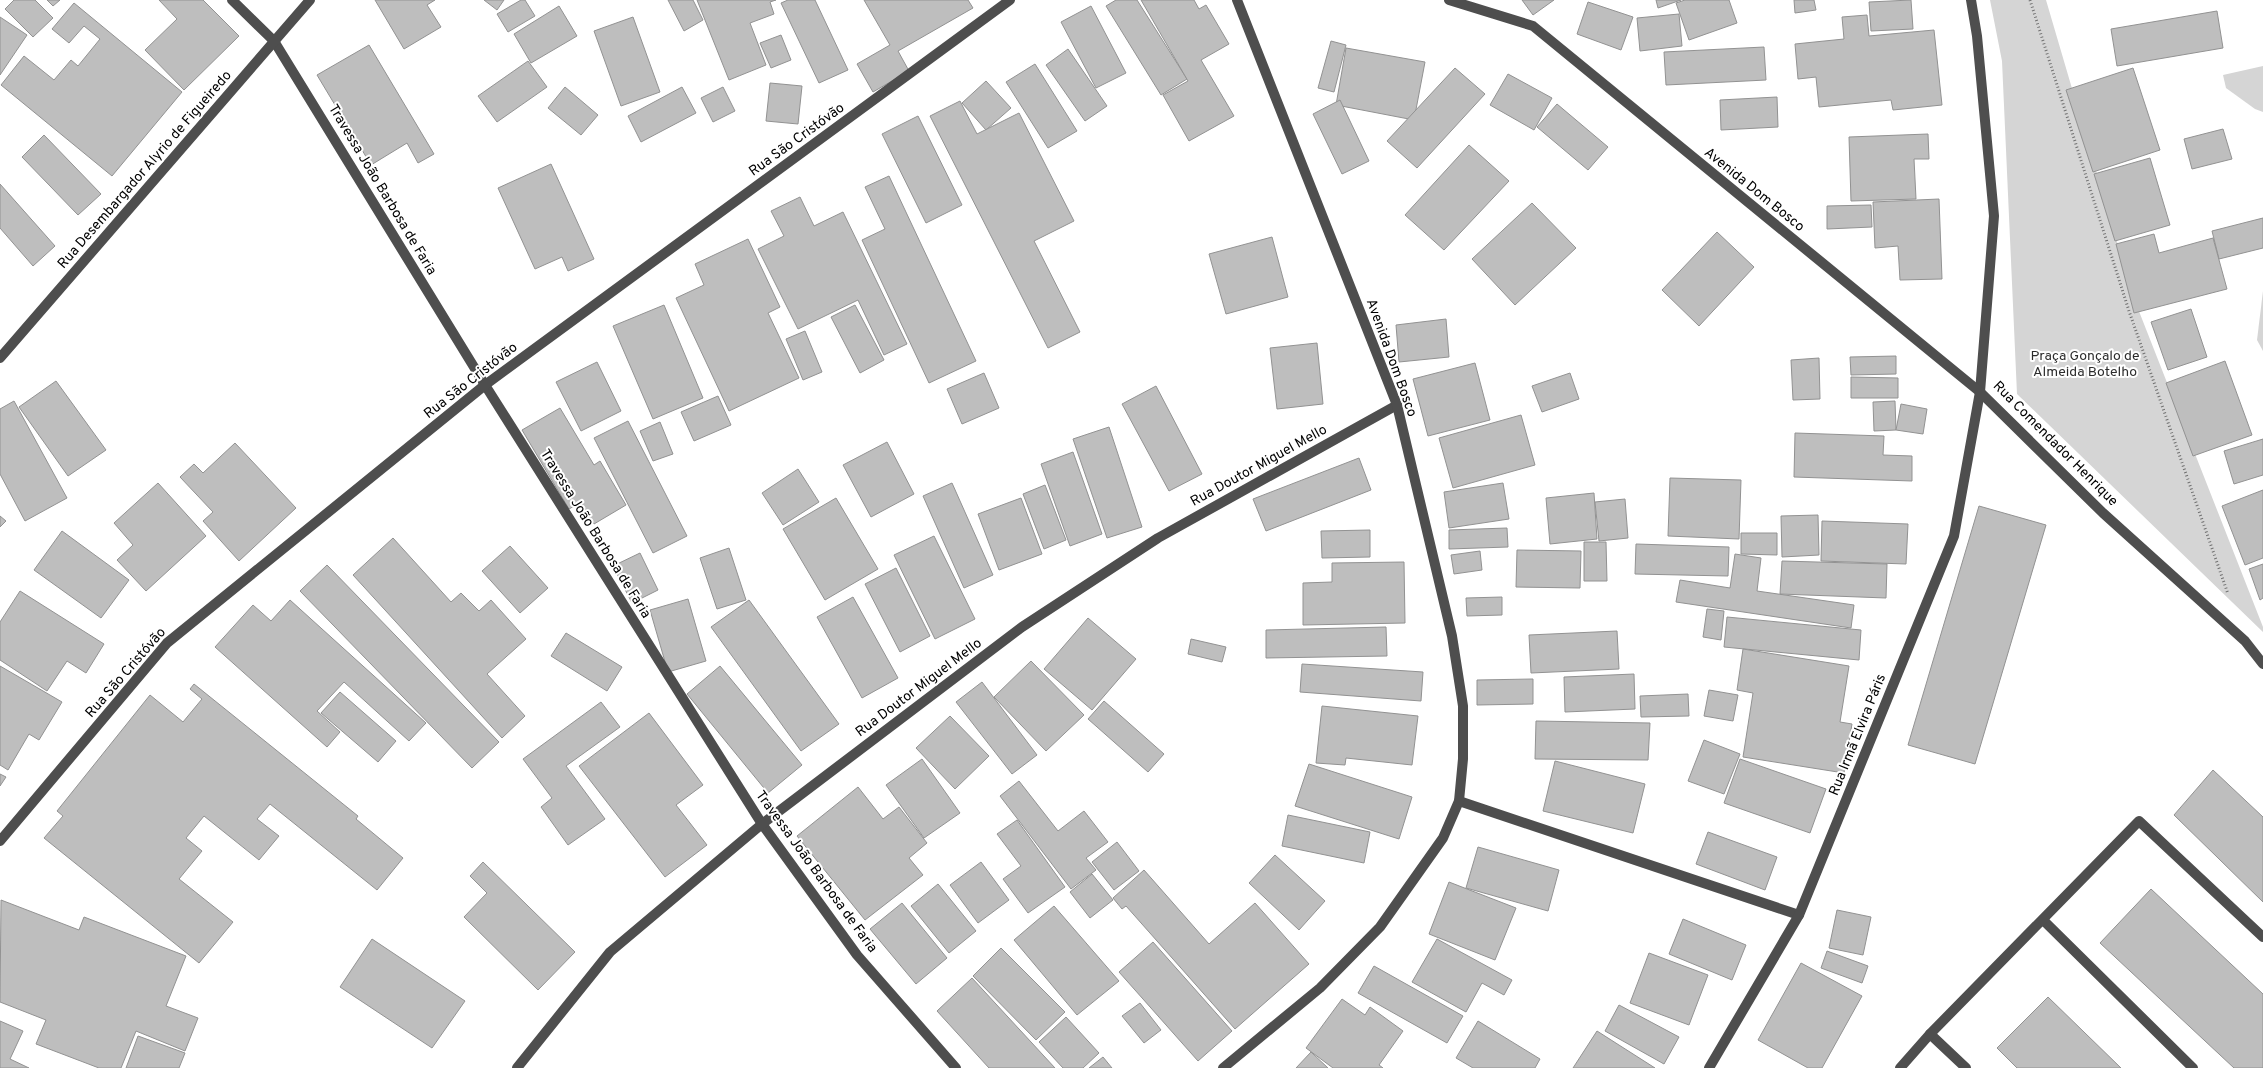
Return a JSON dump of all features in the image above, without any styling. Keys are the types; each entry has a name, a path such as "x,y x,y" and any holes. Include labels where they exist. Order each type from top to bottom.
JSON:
{"street":[{"name":"Travessa João Barbosa de Faria","path":"232,0 274,41 485,385 762,824 857,955 956,1068"},
{"name":"Rua Desembargador Alyrio de Figueiredo","path":"0,358 310,0"},
{"name":"Rua São Cristóvão","path":"0,841 168,643 485,385 1010,0"},
{"name":"Avenida Dom Bosco","path":"1223,1068 1320,988 1380,927 1443,838 1459,801 1463,759 1463,706 1452,636 1397,405 1237,0"},
{"name":"Avenida Dom Bosco","path":"1449,0 1533,26 1980,392"},
{"name":"Rua Comendador Henrique","path":"1971,0 1977,36 1994,216 1980,392 2103,513 2245,642 2263,664"},
{"name":"Rua Irmã Elvira Páris","path":"1709,1068 1799,915 1954,536 1980,392"},
{"name":"Rua Doutor Miguel Mello","path":"517,1068 610,952 762,824 1022,627 1158,538 1397,405"},
{"path":"1459,801 1799,915"},
{"path":"1900,1068 1930,1034 2139,821 2263,937"},
{"path":"2043,920 2193,1068"},
{"path":"1930,1034 1966,1068"}],"path":[{"path":"2030,0 2130,311 2229,596"}],"green space":[{"name":"Praça Gonçalo de Almeida Botelho","path":"1990,0 2046,0 2133,296 2263,627 2263,632 2017,394 2002,61"},
{"path":"2263,66 2263,112 2255,109 2226,88 2223,75"},
{"path":"2263,291 2263,351 2257,340"}],"building":[{"path":"14,0 35,0 53,18 33,37 5,9"},
{"path":"47,0 60,0 53,6"},
{"path":"159,0 203,0 239,36 184,90 145,50 177,19"},
{"path":"375,0 435,0 427,5 441,27 404,49"},
{"path":"484,0 504,0 497,10"},
{"path":"521,0 525,0 535,16 508,32 497,14"},
{"path":"668,0 693,0 703,20 684,31"},
{"path":"697,0 776,0 770,2 774,14 750,23 766,65 729,80"},
{"path":"788,0 815,0 848,70 819,83 781,3"},
{"path":"864,0 968,0 973,8 898,51 909,71 873,92 857,64 890,45"},
{"path":"1116,0 1137,0 1187,79 1161,95 1106,6"},
{"path":"1141,0 1194,0 1199,9 1206,5 1229,44 1201,60 1234,116 1189,141 1163,95 1188,81"},
{"path":"1522,0 1554,0 1533,15"},
{"path":"1656,0 1681,0 1658,8"},
{"path":"1685,0 1729,0 1737,23 1689,40 1676,3"},
{"path":"1794,0 1814,0 1816,10 1795,13"},
{"path":"1911,0 1913,29 1871,31 1869,2"},
{"path":"1588,2 1633,17 1621,50 1577,34"},
{"path":"74,3 182,92 112,176 1,85 24,56 54,80 71,60 78,66 100,39 84,26 69,43 52,29"},
{"path":"559,6 577,36 531,63 514,34"},
{"path":"1091,6 1126,73 1096,88 1061,22"},
{"path":"2217,11 2223,48 2117,66 2111,29"},
{"path":"1679,14 1682,46 1640,51 1637,18"},
{"path":"1867,15 1869,36 1934,30 1942,105 1893,110 1891,100 1819,107 1816,77 1798,79 1795,44 1844,39 1842,17"},
{"path":"0,17 27,35 0,75"},
{"path":"633,17 660,92 621,106 594,31"},
{"path":"781,35 791,60 771,68 760,43"},
{"path":"1331,41 1346,45 1334,92 1318,88"},
{"path":"369,45 434,154 418,163 407,143 371,165 317,75"},
{"path":"1764,47 1766,80 1666,85 1664,52"},
{"path":"1346,48 1425,62 1414,120 1336,105"},
{"path":"1068,49 1107,106 1085,121 1046,65"},
{"path":"528,61 547,87 497,122 478,96"},
{"path":"1035,64 1077,131 1048,148 1006,82"},
{"path":"1455,68 1485,94 1417,168 1387,141"},
{"path":"2133,68 2160,150 2093,172 2066,90"},
{"path":"1508,74 1552,98 1534,130 1490,105"},
{"path":"986,81 1011,108 986,130 962,103"},
{"path":"770,83 802,86 798,124 766,121"},
{"path":"565,87 598,115 581,135 548,108"},
{"path":"682,87 696,113 641,142 628,116"},
{"path":"723,87 735,111 713,122 701,98"},
{"path":"1777,97 1778,127 1721,130 1720,100"},
{"path":"1340,100 1369,161 1342,174 1313,114"},
{"path":"960,101 977,134 1019,113 1074,221 1034,241 1080,332 1048,348 930,116"},
{"path":"1557,104 1608,147 1588,170 1537,127"},
{"path":"918,116 962,205 926,223 882,134"},
{"path":"2223,129 2232,159 2192,169 2184,139"},
{"path":"1928,134 1929,159 1914,159 1916,199 1851,201 1849,137"},
{"path":"44,135 101,194 78,215 22,157"},
{"path":"1469,145 1509,181 1444,250 1405,215"},
{"path":"2150,158 2170,225 2115,241 2094,174"},
{"path":"551,164 594,259 568,271 562,257 535,269 498,188"},
{"path":"889,176 976,361 929,383 862,240 885,229 865,187"},
{"path":"0,184 55,246 33,266 0,228"},
{"path":"800,197 814,226 843,212 907,344 884,355 858,300 798,329 758,249 784,236 771,211"},
{"path":"1939,199 1942,279 1900,280 1898,246 1875,248 1873,202"},
{"path":"1532,203 1576,248 1515,305 1472,259"},
{"path":"1871,205 1872,227 1827,229 1827,206"},
{"path":"2263,218 2263,248 2219,259 2212,231"},
{"path":"1717,232 1754,267 1699,326 1662,290"},
{"path":"2154,234 2159,253 2213,238 2227,289 2134,313 2116,244"},
{"path":"1272,237 1288,297 1226,314 1209,254"},
{"path":"748,239 780,307 768,313 799,378 729,411 676,298 704,285 695,264"},
{"path":"664,305 703,398 653,419 613,326"},
{"path":"855,305 884,360 860,373 831,317"},
{"path":"2191,309 2207,357 2168,370 2151,322"},
{"path":"1446,319 1449,357 1399,362 1396,325"},
{"path":"805,331 822,372 803,380 786,339"},
{"path":"1317,343 1323,404 1277,409 1270,348"},
{"path":"1896,356 1896,374 1851,375 1850,357"},
{"path":"1819,358 1820,399 1793,400 1791,360"},
{"path":"2225,361 2252,435 2193,456 2166,383"},
{"path":"597,362 621,411 581,431 556,382"},
{"path":"1475,363 1490,420 1428,436 1413,379"},
{"path":"984,373 999,408 962,424 947,389"},
{"path":"1570,373 1579,399 1542,412 1532,386"},
{"path":"1851,377 1898,378 1898,398 1851,398"},
{"path":"56,381 106,450 68,476 19,407"},
{"path":"1156,386 1202,474 1169,491 1122,404"},
{"path":"718,396 731,425 694,441 681,412"},
{"path":"14,401 67,498 25,521 0,474 0,409"},
{"path":"1895,401 1896,430 1874,431 1873,402"},
{"path":"1901,404 1927,409 1923,434 1896,430"},
{"path":"560,408 594,465 600,461 626,505 594,524 581,502 569,509 522,430"},
{"path":"1521,415 1535,465 1453,488 1439,438"},
{"path":"628,421 687,536 653,553 594,438"},
{"path":"660,422 673,454 653,461 640,431"},
{"path":"1109,427 1142,527 1107,538 1073,439"},
{"path":"1795,433 1884,436 1883,455 1912,456 1912,481 1794,477"},
{"path":"2263,439 2263,475 2234,484 2224,451"},
{"path":"887,442 914,494 871,517 843,465"},
{"path":"235,443 296,508 239,561 203,521 213,512 180,477 194,464 203,473"},
{"path":"1073,452 1102,534 1070,546 1041,464"},
{"path":"1359,458 1371,490 1266,531 1253,499"},
{"path":"798,469 819,502 783,525 762,493"},
{"path":"1670,478 1741,480 1739,539 1668,536"},
{"path":"158,483 206,536 146,591 117,560 133,545 114,523"},
{"path":"952,483 993,575 964,588 923,496"},
{"path":"1503,483 1509,519 1449,528 1444,492"},
{"path":"1045,485 1066,540 1044,549 1023,494"},
{"path":"2263,490 2263,558 2245,565 2222,506"},
{"path":"1594,493 1597,539 1550,544 1546,498"},
{"path":"836,498 878,569 825,600 783,529"},
{"path":"1021,498 1042,554 999,570 978,514"},
{"path":"1625,499 1628,538 1599,541 1595,502"},
{"path":"1979,506 2046,525 1975,764 1908,745"},
{"path":"1818,515 1819,555 1782,557 1781,516"},
{"path":"0,516 6,521 0,527"},
{"path":"1822,521 1908,524 1906,564 1821,561"},
{"path":"1507,528 1508,547 1449,549 1449,530"},
{"path":"1370,530 1370,557 1322,558 1321,531"},
{"path":"62,531 129,580 101,618 34,570"},
{"path":"1741,533 1777,533 1777,555 1741,554"},
{"path":"934,536 975,619 935,639 894,555"},
{"path":"393,538 451,602 461,593 479,611 491,600 526,639 487,674 525,716 502,738 353,575"},
{"path":"1584,542 1606,542 1607,581 1584,581"},
{"path":"1636,544 1729,547 1728,576 1635,574"},
{"path":"510,546 548,588 520,613 482,571"},
{"path":"729,548 746,600 717,609 700,558"},
{"path":"1517,550 1581,551 1580,588 1516,587"},
{"path":"1480,551 1482,570 1454,574 1451,555"},
{"path":"640,553 658,590 632,603 613,566"},
{"path":"1735,554 1761,558 1757,591 1854,605 1851,628 1676,602 1680,580 1730,588"},
{"path":"1782,561 1887,564 1886,598 1780,594"},
{"path":"1404,562 1405,623 1303,625 1303,583 1332,582 1332,563"},
{"path":"2263,564 2263,598 2260,600 2249,569"},
{"path":"327,565 499,742 472,768 300,591"},
{"path":"896,568 930,636 900,652 865,584"},
{"path":"20,591 104,644 86,673 67,661 47,691 0,660 0,622"},
{"path":"853,597 898,678 862,698 817,617"},
{"path":"1502,597 1502,615 1467,616 1466,598"},
{"path":"688,599 706,661 668,672 650,610"},
{"path":"290,600 426,723 409,741 344,682 317,711 340,732 327,747 215,647 253,605 271,621"},
{"path":"749,600 839,724 801,751 711,627"},
{"path":"1707,609 1724,611 1721,640 1703,637"},
{"path":"1727,617 1861,630 1859,660 1724,647"},
{"path":"1088,618 1136,659 1092,710 1044,669"},
{"path":"1386,627 1387,656 1266,658 1266,630"},
{"path":"1617,631 1619,669 1531,673 1529,635"},
{"path":"566,633 622,667 607,691 551,656"},
{"path":"1191,639 1226,647 1222,662 1188,654"},
{"path":"1743,649 1849,666 1840,722 1852,724 1844,773 1743,757 1753,693 1737,690"},
{"path":"1031,661 1084,715 1046,751 994,697"},
{"path":"1302,664 1423,672 1421,701 1300,692"},
{"path":"0,666 62,702 39,740 29,734 8,770 0,765"},
{"path":"720,666 802,765 768,793 687,694"},
{"path":"1634,674 1635,709 1565,712 1564,677"},
{"path":"1533,679 1533,704 1477,705 1477,680"},
{"path":"982,682 1037,755 1012,774 956,702"},
{"path":"194,684 358,816 356,819 403,858 377,890 270,804 257,819 279,836 259,860 204,816 186,838 202,851 179,879 233,922 199,963 44,838 63,816 57,811 150,695 183,722 202,699 190,689"},
{"path":"1709,690 1738,695 1733,721 1704,716"},
{"path":"340,692 396,741 378,762 321,713"},
{"path":"1688,694 1689,716 1641,717 1640,696"},
{"path":"1104,701 1164,754 1148,772 1088,719"},
{"path":"601,702 620,727 566,766 605,819 568,845 541,807 552,798 523,759"},
{"path":"1322,706 1418,716 1412,765 1346,758 1345,765 1316,763"},
{"path":"649,713 703,785 676,805 707,845 665,877 579,766"},
{"path":"950,716 989,756 955,789 916,748"},
{"path":"1536,721 1650,723 1648,760 1535,759"},
{"path":"1704,740 1740,754 1724,794 1688,781"},
{"path":"922,759 960,813 924,838 886,785"},
{"path":"1740,759 1826,789 1810,833 1724,803"},
{"path":"1555,761 1645,784 1633,833 1543,811"},
{"path":"1309,764 1412,797 1399,839 1295,806"},
{"path":"2213,770 2263,817 2263,902 2174,815"},
{"path":"0,774 6,777 0,786"},
{"path":"1019,781 1058,831 1084,811 1108,842 1086,858 1096,870 1071,889 1000,796"},
{"path":"858,787 883,819 899,807 927,843 909,858 923,875 865,920 797,836"},
{"path":"1288,815 1370,832 1364,863 1282,846"},
{"path":"1017,820 1065,887 1028,913 1003,879 1021,866 997,834"},
{"path":"1708,832 1777,857 1765,890 1696,864"},
{"path":"1117,842 1139,871 1114,890 1092,862"},
{"path":"1478,847 1559,870 1548,911 1466,888"},
{"path":"1275,855 1325,901 1299,930 1249,883"},
{"path":"483,862 575,952 538,990 464,917 487,893 470,876"},
{"path":"981,862 1009,900 978,923 950,885"},
{"path":"1144,870 1209,944 1255,903 1309,964 1235,1029 1126,906 1122,909 1113,898"},
{"path":"1092,874 1113,900 1090,918 1070,892"},
{"path":"1449,882 1516,908 1495,960 1429,934"},
{"path":"938,884 976,931 949,953 911,906"},
{"path":"2151,889 2263,994 2263,1068 2234,1068 2100,943"},
{"path":"1,900 79,930 84,917 186,956 166,1006 198,1018 185,1051 136,1031 121,1068 99,1068 36,1044 46,1020 0,1002"},
{"path":"902,903 947,958 916,984 870,929"},
{"path":"1054,906 1119,981 1077,1015 1014,940"},
{"path":"1837,910 1871,917 1863,955 1829,948"},
{"path":"1683,919 1746,945 1732,980 1669,954"},
{"path":"372,939 465,1001 432,1048 340,987"},
{"path":"1437,939 1512,980 1504,995 1482,983 1466,1012 1412,982"},
{"path":"1153,942 1232,1031 1198,1061 1119,972"},
{"path":"1001,948 1065,1012 1036,1040 973,976"},
{"path":"1827,951 1868,966 1862,983 1821,968"},
{"path":"1649,953 1708,975 1689,1025 1630,1003"},
{"path":"1801,963 1862,996 1822,1068 1808,1068 1758,1040"},
{"path":"1374,966 1463,1016 1447,1043 1358,993"},
{"path":"972,978 1055,1068 989,1068 937,1011"},
{"path":"2048,997 2121,1068 2017,1068 1997,1048"},
{"path":"1342,999 1365,1015 1370,1007 1403,1031 1379,1065 1383,1068 1333,1068 1306,1048"},
{"path":"1140,1003 1161,1030 1144,1043 1122,1016"},
{"path":"1619,1005 1679,1037 1664,1064 1605,1031"},
{"path":"1066,1017 1099,1053 1083,1068 1063,1068 1039,1042"},
{"path":"0,1021 23,1031 10,1059 29,1068 0,1068"},
{"path":"1478,1021 1540,1059 1535,1068 1473,1068 1456,1058"},
{"path":"1597,1031 1655,1068 1573,1068"},
{"path":"138,1036 185,1053 179,1068 126,1068"},
{"path":"1311,1052 1328,1068 1296,1068"},
{"path":"1103,1057 1112,1068 1089,1068"}]}
